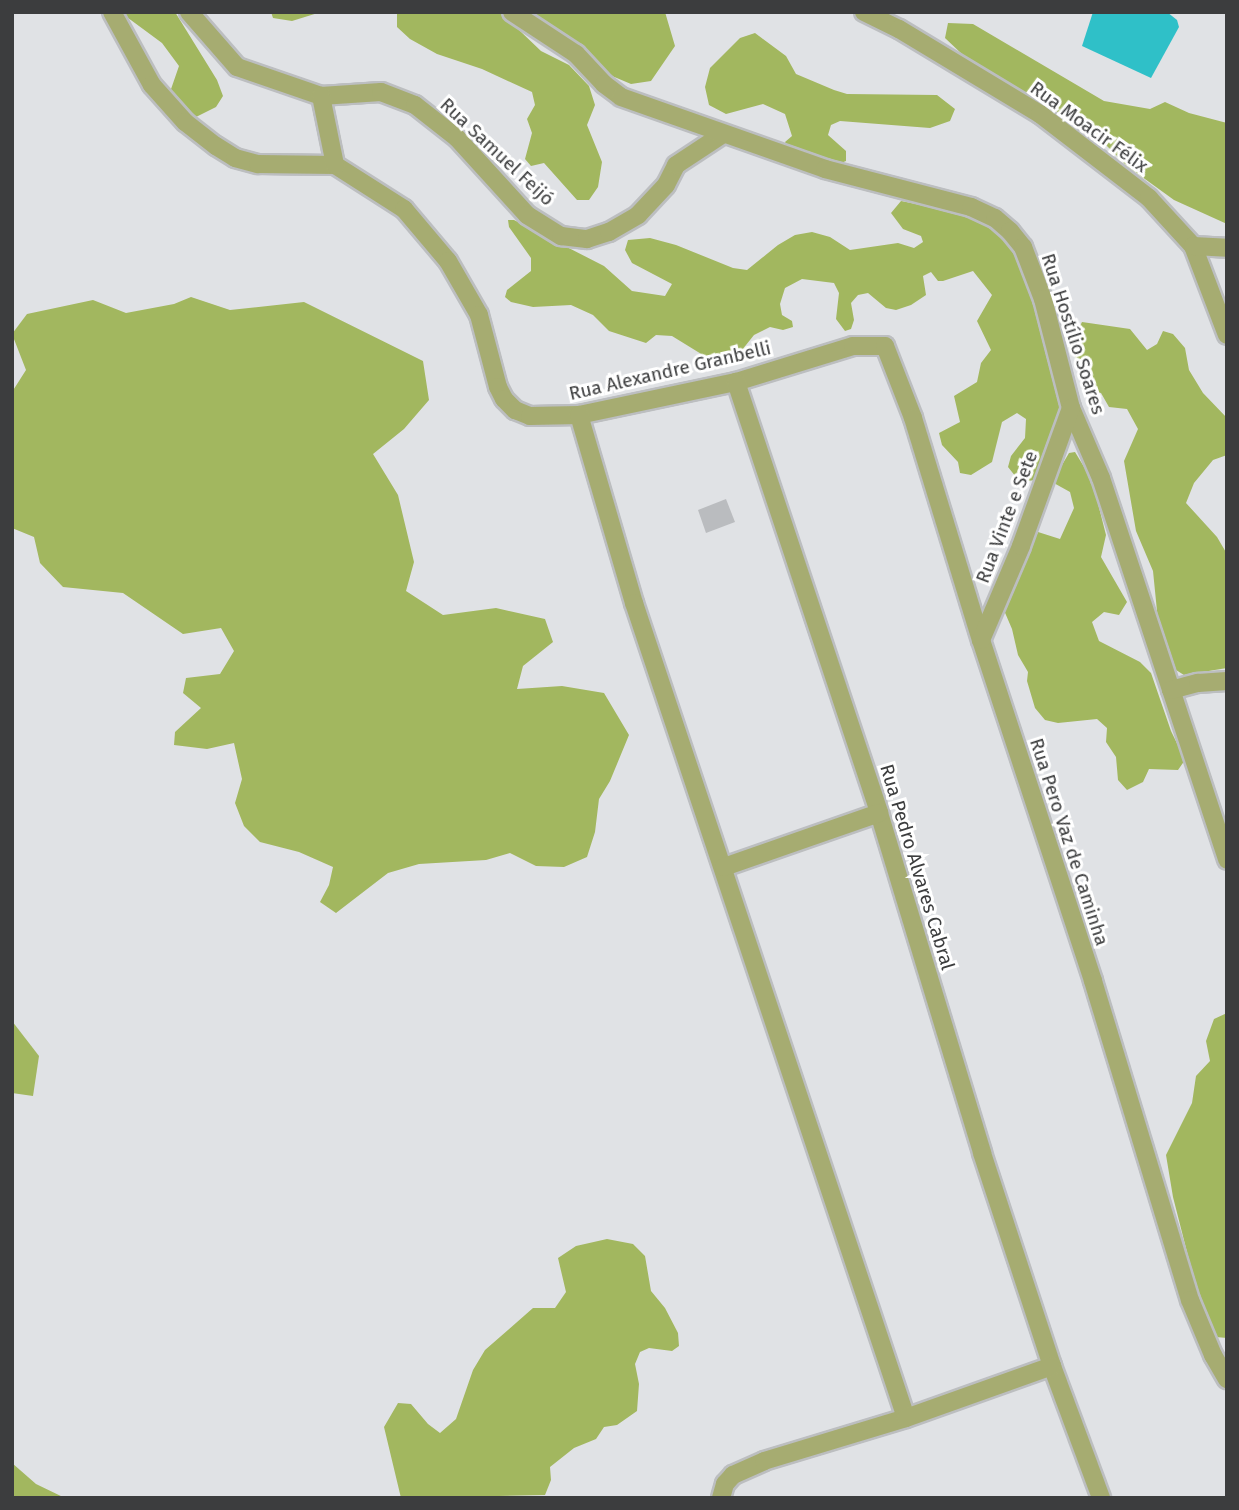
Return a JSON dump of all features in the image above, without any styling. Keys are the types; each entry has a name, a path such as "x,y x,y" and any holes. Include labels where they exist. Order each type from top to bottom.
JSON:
{"street":[{"path":"112,12 152,85 185,122 235,158 258,164 335,166 321,96"},
{"name":"Rua Samuel Feijó","path":"189,12 237,66 321,96 381,92 415,105 457,138 527,215 561,236 587,239 609,232 638,215 666,186 676,165 723,134"},
{"name":"Rua Hostílio Soares","path":"512,12 576,54 604,84 621,97 825,169 971,207 995,218 1023,247 1043,299 1071,408 1101,478 1227,860"},
{"name":"Rua Moacir Félix","path":"864,12 899,29 1040,114 1149,198 1193,246 1227,335"},
{"name":"Rua Alexandre Granbelli","path":"335,166 404,209 448,261 479,315 504,399 515,410 530,416 579,415 736,382 853,346"},
{"path":"1193,246 1227,248"},
{"name":"Rua Pero Vaz de Caminha","path":"853,346 885,346 891,357 913,418 981,640 1139,1126 1191,1300 1213,1355 1227,1380"},
{"name":"Rua Pedro Alvares Cabral","path":"736,382 879,813 982,1153 1052,1366 1101,1498"},
{"name":"Rua Vinte e Sete","path":"981,640 1021,546 1071,408"},
{"path":"579,415 634,603 906,1418"},
{"path":"1171,690 1198,683 1227,681"},
{"path":"724,867 879,813"},
{"path":"721,1498 725,1484 733,1475 764,1461 906,1418 1052,1366"}],"green space":[{"path":"120,12 175,12 217,80 223,96 216,107 196,117 184,111 170,92 179,66 162,43"},
{"path":"271,12 321,12 292,21 273,18"},
{"path":"397,12 500,12 541,51 569,65 589,86 595,105 587,125 602,162 598,187 589,200 577,200 544,163 531,166 525,159 532,133 527,119 535,105 532,92 482,69 437,54 410,39 397,27"},
{"path":"527,12 665,12 675,46 651,81 631,84 612,76 577,42"},
{"path":"948,23 973,24 1104,101 1150,109 1165,102 1189,113 1227,123 1227,224 1174,200 1127,166 1096,135 964,56 945,38"},
{"path":"755,33 786,56 796,74 834,90 847,94 937,95 955,109 950,121 930,128 840,121 831,125 828,135 846,151 846,161 836,165 789,150 785,142 792,136 785,114 763,104 726,114 709,105 705,87 710,68 740,38"},
{"path":"901,201 951,211 988,225 1015,248 1038,312 1060,406 1035,480 1020,482 1008,467 1011,456 1025,438 1026,419 1017,413 1002,422 992,462 971,475 960,473 958,462 942,445 939,433 960,422 954,396 977,382 981,363 991,350 977,321 992,295 973,271 943,281 938,281 931,272 923,276 926,295 911,305 896,310 886,308 868,293 858,295 851,303 854,320 851,329 845,331 836,319 839,293 834,283 802,279 785,288 780,304 782,315 792,321 793,327 783,330 770,327 754,335 734,360 711,360 672,336 656,335 646,343 609,331 593,315 571,305 533,307 511,302 505,297 507,290 531,271 531,258 509,227 508,220 514,220 604,266 632,291 665,296 672,284 632,263 625,250 628,240 650,238 676,245 733,268 747,270 795,235 812,232 830,237 850,250 898,243 914,248 923,242 921,236 903,229 891,213"},
{"path":"191,297 230,310 304,302 423,361 429,400 404,429 373,454 398,495 414,562 406,591 443,615 496,608 545,619 553,642 523,666 517,689 562,686 604,693 629,735 610,781 599,799 595,832 587,857 564,867 536,866 510,853 486,860 419,864 388,873 336,913 320,902 329,885 333,867 299,852 260,842 244,826 235,803 242,779 234,743 207,749 174,745 175,732 201,708 183,693 186,678 220,674 234,651 221,628 183,634 123,593 63,587 40,563 34,537 12,528 12,392 26,370 12,334 27,314 93,300 126,313 174,304"},
{"path":"1082,322 1130,329 1147,350 1157,344 1163,331 1173,334 1185,348 1189,370 1203,393 1227,418 1227,455 1213,460 1194,483 1186,503 1217,537 1227,554 1227,668 1184,675 1176,670 1158,621 1153,571 1136,531 1124,461 1138,429 1127,409 1109,407 1101,393 1083,390 1072,342"},
{"path":"1075,452 1092,480 1106,535 1101,557 1127,602 1119,615 1104,612 1092,622 1099,641 1140,662 1151,673 1171,731 1185,760 1178,770 1149,769 1143,782 1127,790 1118,780 1116,757 1106,742 1107,728 1097,719 1058,723 1045,720 1035,708 1027,681 1028,672 1018,655 1012,629 1003,608 1038,532 1060,539 1074,508 1070,492 1052,482 1069,453"},
{"path":"1227,1013 1227,1338 1216,1337 1200,1303 1173,1197 1166,1155 1192,1103 1196,1076 1210,1061 1206,1041 1214,1019"},
{"path":"12,1021 39,1056 33,1096 12,1093"},
{"path":"607,1239 633,1244 645,1256 651,1291 665,1308 678,1333 679,1346 672,1351 649,1348 640,1352 635,1364 639,1384 637,1411 617,1425 604,1427 596,1439 574,1448 550,1467 551,1480 545,1495 401,1498 384,1427 398,1403 411,1404 428,1424 440,1433 456,1419 473,1370 485,1350 533,1308 555,1308 566,1292 558,1258 576,1246"},
{"path":"12,1463 36,1484 65,1498 12,1498"}],"water":[{"path":"1093,12 1167,12 1177,20 1179,27 1151,78 1082,46"}],"building":[{"path":"726,499 735,522 706,533 698,510"}]}
